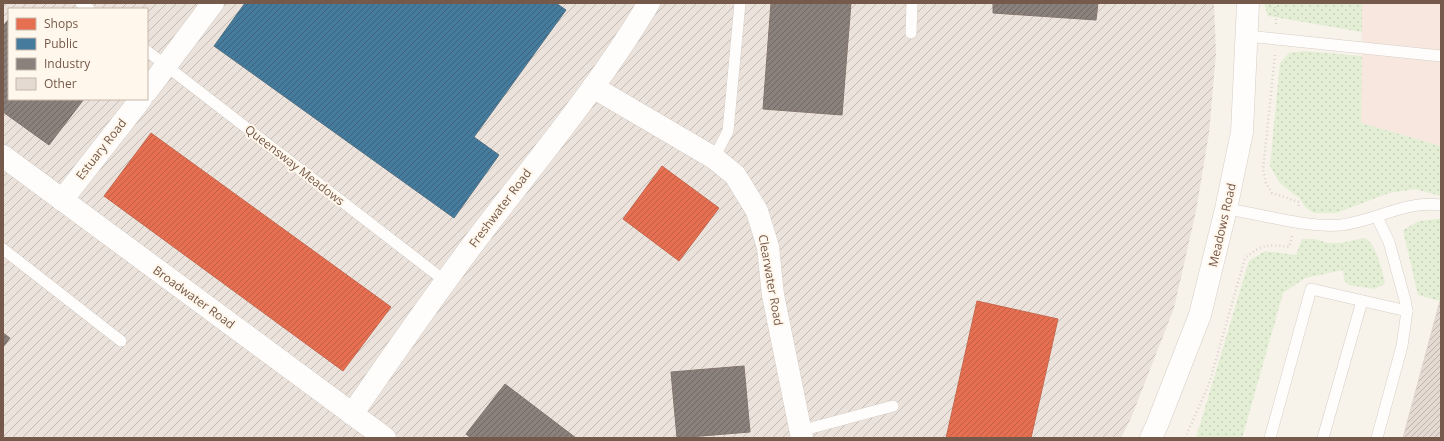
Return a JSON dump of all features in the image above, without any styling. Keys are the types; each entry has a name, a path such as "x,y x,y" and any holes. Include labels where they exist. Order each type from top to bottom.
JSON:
{"street":[{"path":"148,90 213,3"},
{"name":"Freshwater Road","path":"352,414 445,281 593,87 650,3"},
{"name":"Meadows Road","path":"1151,438 1200,315 1226,209 1242,132 1248,3"},
{"name":"Clearwater Road","path":"593,87 714,158 735,175 757,211 768,247 773,295 801,434"},
{"name":"Estuary Road","path":"62,200 140,100"},
{"name":"Broadwater Road","path":"4,160 62,200 385,438"}],"lane":[{"path":"714,158 728,131 740,3"},
{"path":"911,34 912,3"},
{"path":"1247,36 1441,56"},
{"name":"Queensway Meadows","path":"148,52 445,281"},
{"path":"1226,209 1322,225 1342,225 1377,217 1396,209 1413,205 1428,203 1441,204"},
{"path":"1377,217 1389,242 1406,300 1407,311 1402,346 1377,438"},
{"path":"3,249 121,341"},
{"path":"1270,438 1311,289 1407,311"},
{"path":"1323,438 1362,301"},
{"path":"801,434 893,406"}],"path":[{"path":"1275,3 1276,40 1263,170 1266,183 1272,193 1299,202"},
{"path":"1185,438 1209,384 1245,258 1257,249 1270,244 1289,248 1293,232"}],"shaded area":[{"path":"3,3 1214,3 1216,53 1209,133 1196,211 1174,308 1131,418 1121,438 3,438"},
{"path":"1362,3 1441,3 1441,146 1361,123"}],"green space":[{"path":"1264,3 1362,3 1362,32 1268,16"},
{"path":"1303,51 1362,56 1361,123 1441,146 1441,196 1415,189 1389,193 1336,213 1314,213 1305,207 1300,198 1279,182 1270,166 1280,63 1289,53"},
{"path":"1441,219 1440,301 1418,295 1403,230 1419,221"},
{"path":"1364,238 1372,244 1375,249 1385,284 1374,289 1349,285 1344,280 1343,270 1305,278 1283,293 1242,438 1196,438 1249,261 1265,251 1296,255 1302,239 1315,239 1327,243 1341,243"}],"building: Shops":[{"path":"151,133 391,307 343,371 104,196"},
{"path":"662,166 719,208 679,261 623,219"},
{"path":"977,301 1058,319 1031,438 946,438"}],"building: Public":[{"path":"245,3 556,3 566,10 474,137 499,155 454,218 214,46"}],"building: Industry":[{"path":"771,3 851,3 842,115 763,109"},
{"path":"993,3 1098,3 1096,20 993,13"},
{"path":"8,20 8,100 83,100 49,145 3,112 3,26"},
{"path":"3,333 10,338 3,347"},
{"path":"744,366 750,432 677,438 671,372"},
{"path":"505,384 576,438 471,438 466,434"}],"building: Other":[{"path":"1440,301 1441,438 1403,438"}]}
